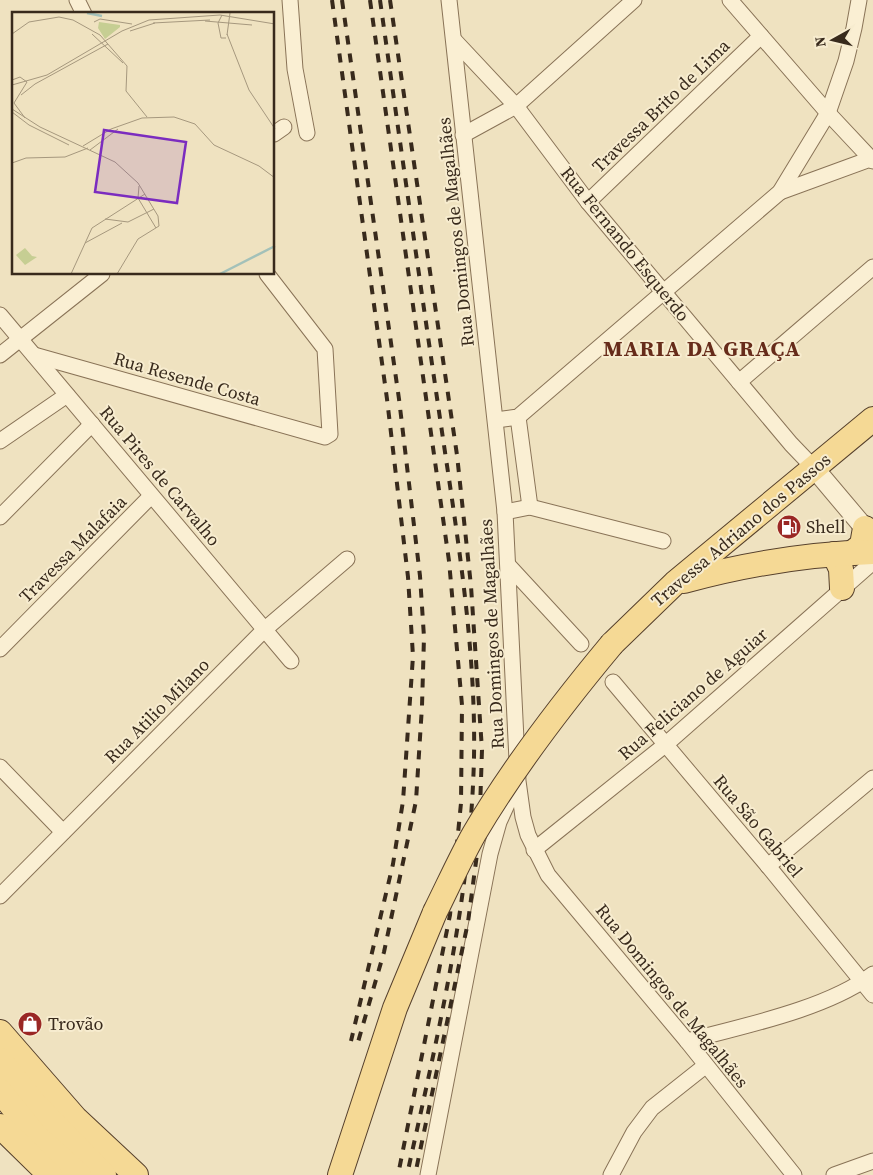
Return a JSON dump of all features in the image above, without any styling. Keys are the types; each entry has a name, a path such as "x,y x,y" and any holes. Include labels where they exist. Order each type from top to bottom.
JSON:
{"main road":[{"name":"Travessa Adriano dos Passos","path":"362,1109 415,957 473,836 534,741 612,644 675,583 873,420"},
{"path":"842,588 841,569 858,555 869,533"},
{"path":"675,583 732,568 858,555"},
{"path":"0,1032 74,1118 136,1175"},
{"path":"0,1060 43,1128 79,1175"},
{"path":"0,1091 43,1128 104,1175"},
{"path":"340,1175 362,1109"},
{"path":"357,1175 362,1109"},
{"path":"1,1130 50,1175"}],"street":[{"path":"77,0 83,12"},
{"path":"290,0 295,69 307,133"},
{"name":"Rua Domingos de Magalhães","path":"449,0 455,41 463,136 505,512 518,781 523,816 534,850 548,875 687,1041 705,1066 794,1175"},
{"path":"463,136 516,106 634,0"},
{"path":"730,0 828,113 872,159 780,192"},
{"path":"496,420 518,417 780,192 828,113 846,61 858,0"},
{"name":"Travessa Brito de Lima","path":"588,202 761,36"},
{"name":"Rua Fernando Esquerdo","path":"455,41 516,106 588,202 869,533"},
{"path":"739,382 873,267"},
{"path":"0,355 101,275"},
{"name":"Rua Resende Costa","path":"34,354 322,437 330,434 328,364 322,344 268,275"},
{"name":"Rua Pires de Carvalho","path":"0,315 291,661"},
{"path":"0,441 67,395"},
{"path":"518,417 530,507"},
{"path":"0,517 92,424"},
{"name":"Travessa Malafaia","path":"0,649 151,496"},
{"path":"505,512 530,507 663,541"},
{"name":"Rua Feliciano de Aguiar","path":"534,850 665,745 842,588 858,555"},
{"name":"Rua Atilio Milano","path":"0,896 264,630 347,559"},
{"path":"509,566 581,644"},
{"name":"Rua São Gabriel","path":"613,682 768,866 867,978 873,995"},
{"path":"0,767 64,832"},
{"path":"768,866 873,778"},
{"path":"428,1175 490,854 499,822 518,781"},
{"path":"687,1041 802,1009 867,978"},
{"path":"610,1175 634,1132 652,1108 705,1066"},
{"path":"834,1175 873,1161"}],"railway":[{"path":"332,0 387,399 408,577 413,656 403,801 393,864 351,1041"},
{"path":"342,0 399,399 420,576 424,637 416,801 384,952 358,1042"},
{"path":"370,0 449,561 462,705 461,803 450,915 398,1175"},
{"path":"380,0 459,549 469,632 474,716 471,810 459,915 441,1020 407,1175"},
{"path":"390,0 457,455 471,586 482,750 479,839 468,922 415,1175"}],"place":[{"name":"Shell","path":"789,527"},
{"name":"Trovão","path":"30,1024"}],"district":[{"name":"MARIA DA GRAÇA","path":"702,348"}]}
